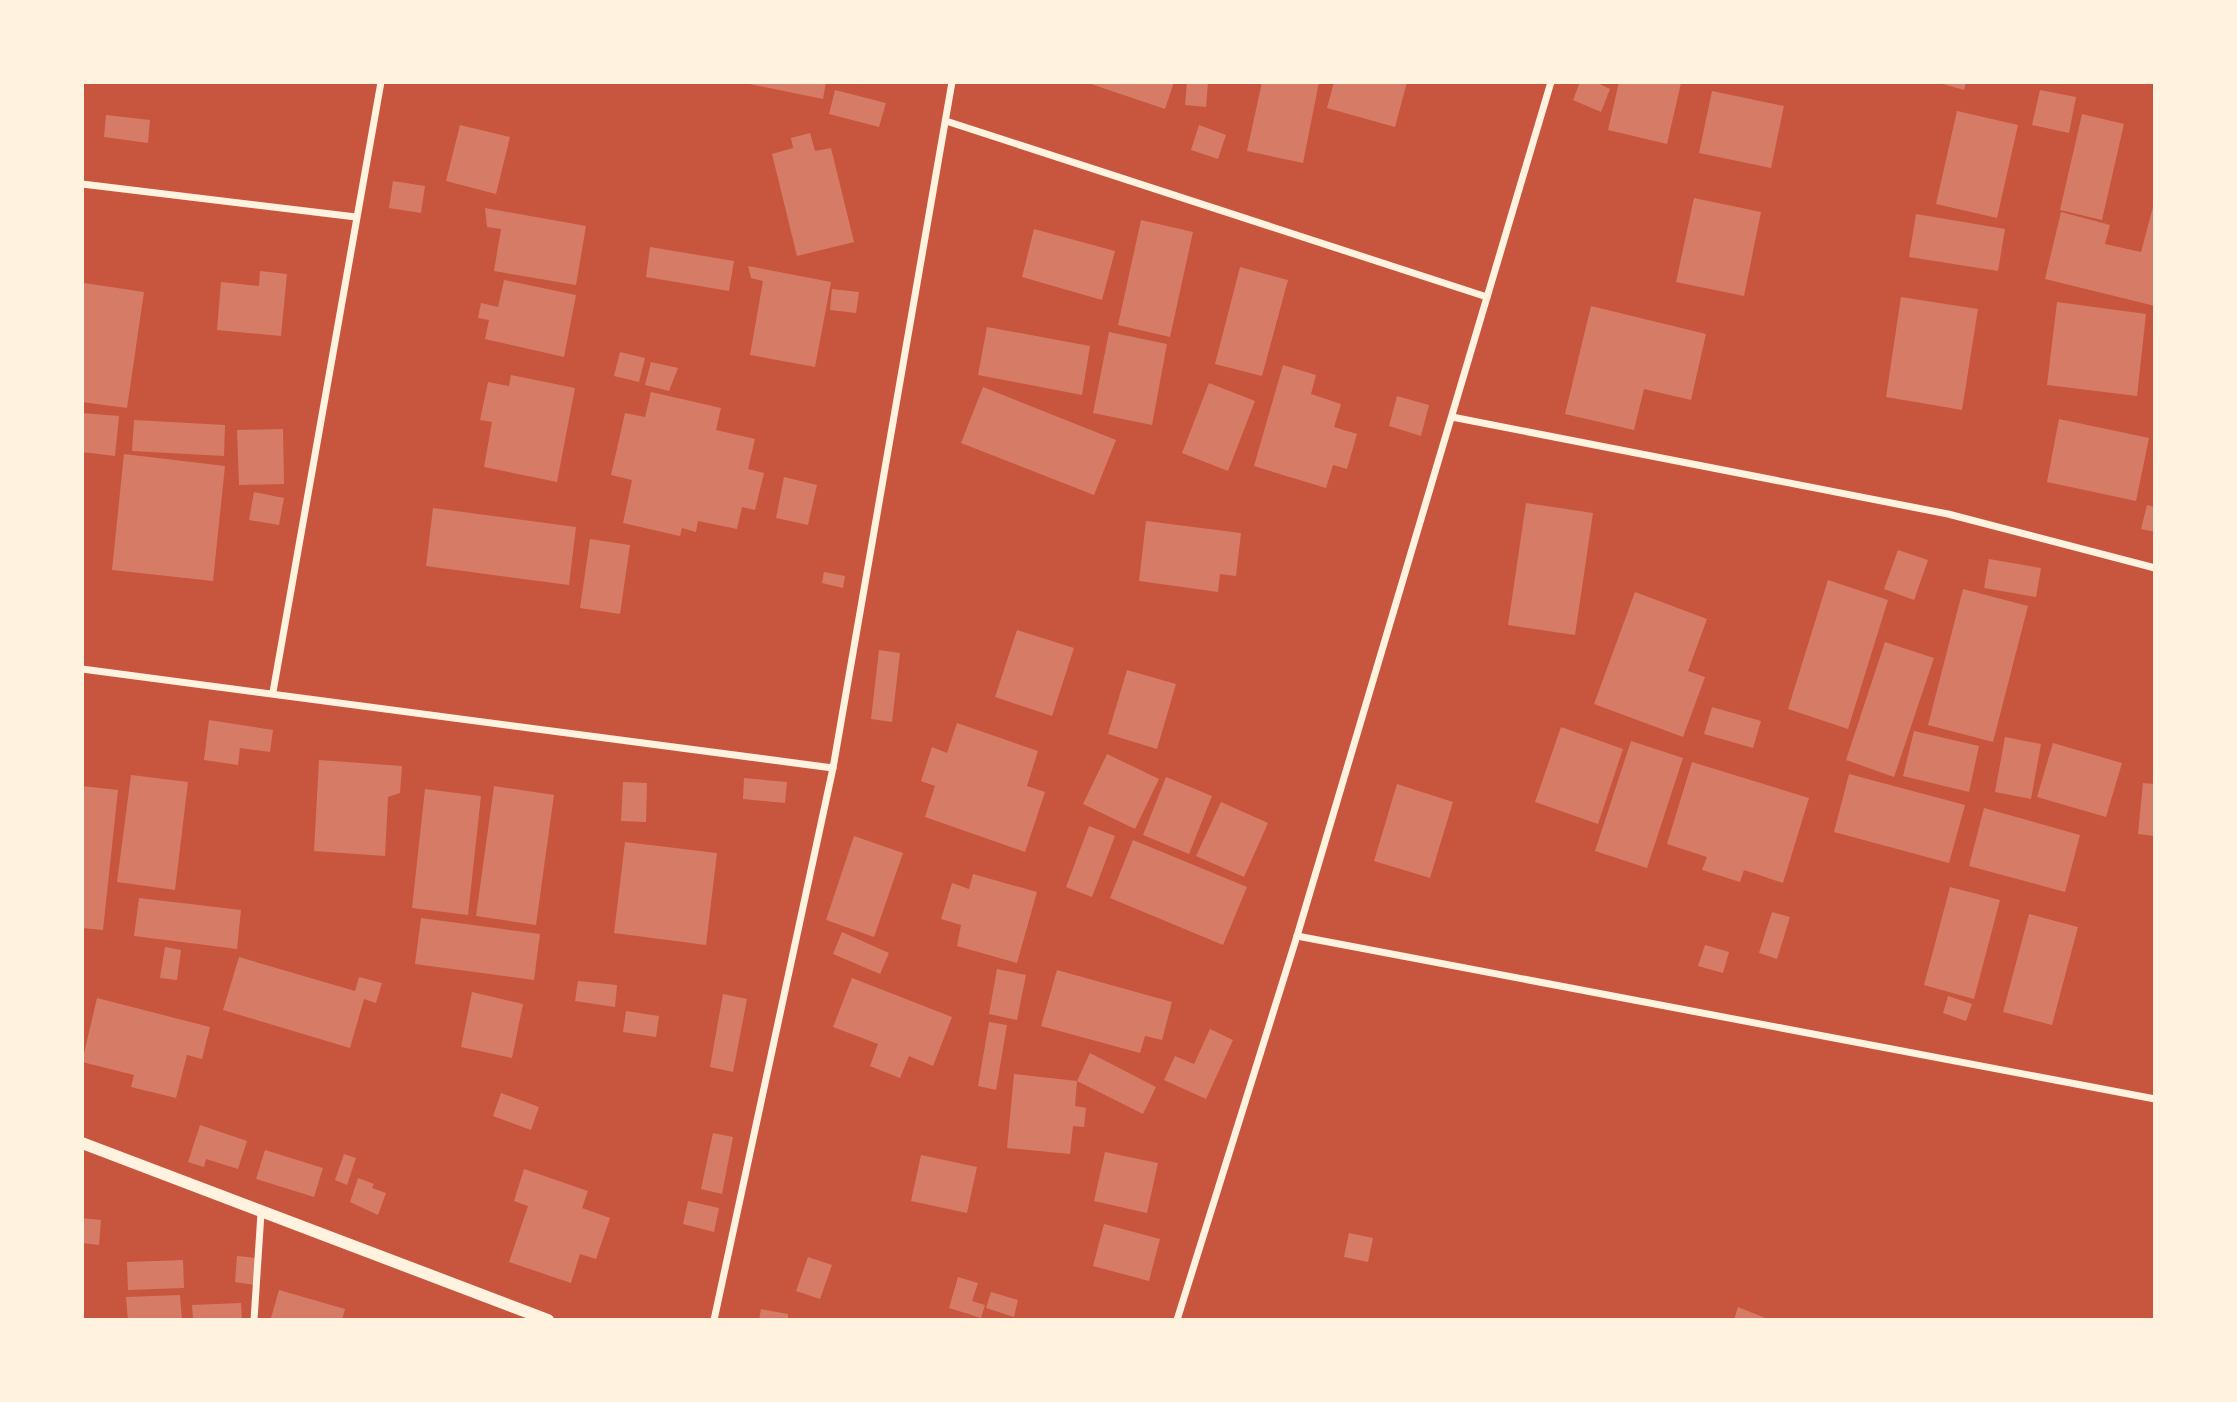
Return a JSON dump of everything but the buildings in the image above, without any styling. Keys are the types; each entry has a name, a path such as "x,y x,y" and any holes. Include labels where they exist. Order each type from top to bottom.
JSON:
{"street":[{"path":"273,692 381,82"},
{"path":"714,1320 833,768 953,82"},
{"path":"1177,1320 1297,936 1551,82"},
{"path":"946,121 1487,297"},
{"path":"82,184 356,217"},
{"path":"1452,417 1948,514 2155,568"},
{"path":"82,670 273,692 833,768"},
{"path":"1297,936 2155,1099"},
{"path":"82,1143 548,1320"},
{"path":"254,1320 261,1213"}]}
